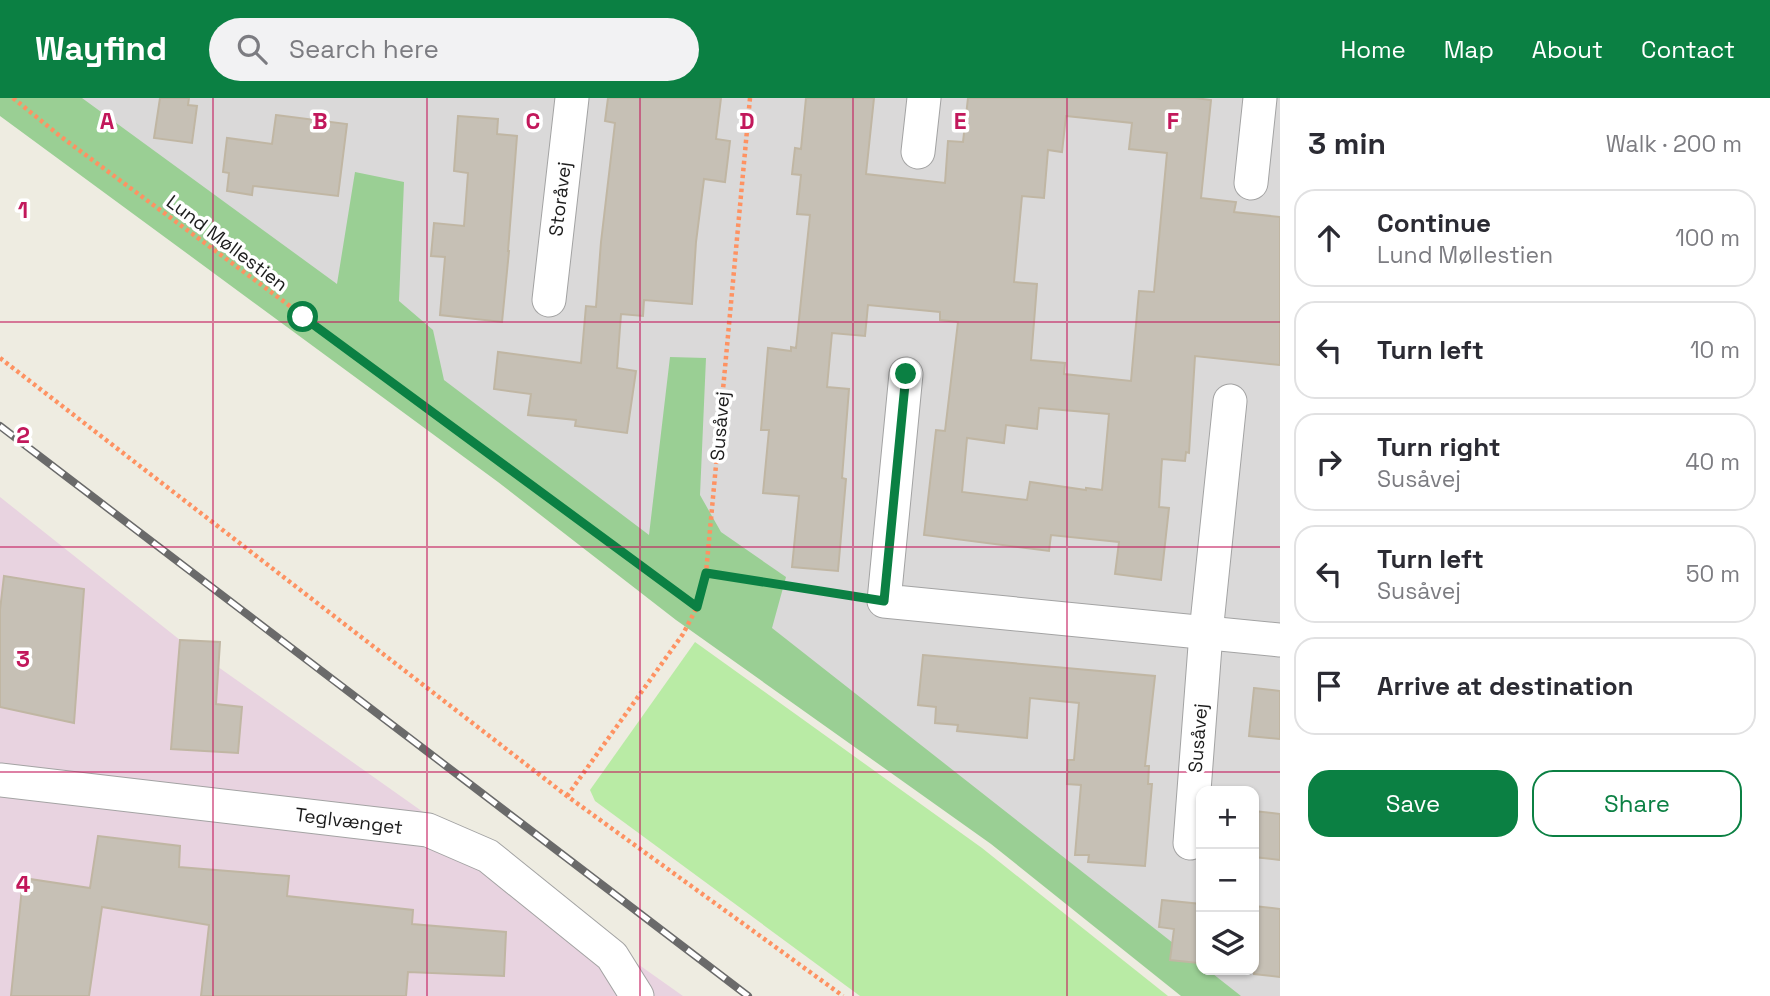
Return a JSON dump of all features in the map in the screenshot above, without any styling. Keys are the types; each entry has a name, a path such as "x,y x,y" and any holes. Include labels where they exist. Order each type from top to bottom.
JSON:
{"street":[{"name":"Storåvej","path":"549,300 572,98"},
{"path":"918,152 924,98"},
{"path":"1251,183 1260,98"},
{"path":"906,374 884,601 1280,640"},
{"name":"Susåvej","path":"1189,843 1206,633 1230,401"},
{"name":"Teglvænget","path":"0,780 428,830 488,856 612,956 637,996"}],"path":[{"name":"Lund Møllestien","path":"13,98 60,136 697,607"},
{"name":"Susåvej","path":"567,796 683,634 697,607 706,573 750,98"},
{"path":"0,358 567,796 843,996"},
{"path":"706,573 884,601"}],"shaded area":[{"path":"38,98 1280,98 1280,996 1197,996"},
{"path":"0,497 180,640 683,996 0,996"}],"green space":[{"path":"0,98 82,98 337,284 355,172 404,182 399,301 433,330 444,380 649,535 670,357 706,358 700,495 721,532 786,577 772,628 1196,961 1196,975 1214,975 1241,996 1181,996 991,844 676,620 498,482 0,116"},
{"path":"695,642 982,848 1168,996 860,996 595,801 590,790"}],"building":[{"path":"160,98 189,98 188,105 197,106 192,143 154,138"},
{"path":"608,98 721,98 716,139 730,141 725,182 704,179 692,304 644,300 643,316 621,314 617,368 636,371 627,433 575,426 576,420 528,415 531,394 494,389 498,352 581,363 586,306 596,307 615,123 605,121"},
{"path":"806,98 874,98 866,174 945,183 948,141 963,142 968,98 1211,100 1201,198 1236,202 1234,212 1280,217 1280,365 1195,356 1189,453 1186,452 1185,461 1162,459 1159,507 1169,508 1161,580 1115,574 1119,542 1051,535 1049,551 924,535 936,430 945,431 958,322 940,320 940,312 868,305 865,336 832,333 827,387 849,389 842,478 846,479 838,571 792,567 799,496 763,493 769,430 761,430 768,348 791,351 791,347 796,348 810,215 797,214 801,175 792,174 795,148 801,149","holes":["1066,116 1132,123 1129,149 1167,153 1154,292 1139,291 1131,381 1064,374 1065,363 1031,360 1037,284 1014,282 1022,196 1044,198 1048,150 1062,152","1039,408 1109,414 1102,490 1030,482 1027,500 962,492 967,438 1004,443 1006,425 1037,429"]},
{"path":"276,115 347,124 338,196 253,186 252,195 227,191 229,173 223,172 227,138 272,144"},
{"path":"458,116 498,119 497,134 517,136 502,322 440,315 445,257 431,256 434,223 464,226 468,173 454,171"},
{"path":"4,576 84,589 74,723 0,707 0,610"},
{"path":"180,640 220,642 216,704 242,707 238,753 171,749"},
{"path":"923,655 1155,676 1145,766 1149,766 1148,784 1152,784 1145,866 1088,862 1089,855 1075,855 1081,785 1067,784 1068,760 1074,760 1079,703 1030,698 1027,738 957,731 958,725 935,723 936,707 918,705"},
{"path":"1254,688 1280,691 1280,739 1249,736"},
{"path":"1259,812 1280,814 1280,860 1259,858"},
{"path":"98,836 180,846 179,867 289,876 287,896 413,910 412,924 506,932 504,976 408,972 406,996 201,996 209,925 102,907 89,996 11,996 23,878 90,888"},
{"path":"1162,900 1196,903 1196,963 1170,960 1174,929 1159,927"},
{"path":"1259,907 1280,909 1280,977 1259,975"}],"railway":[{"path":"0,426 748,996"}],"route":[{"path":"303,317 697,607 706,573 884,601 906,374"}]}
